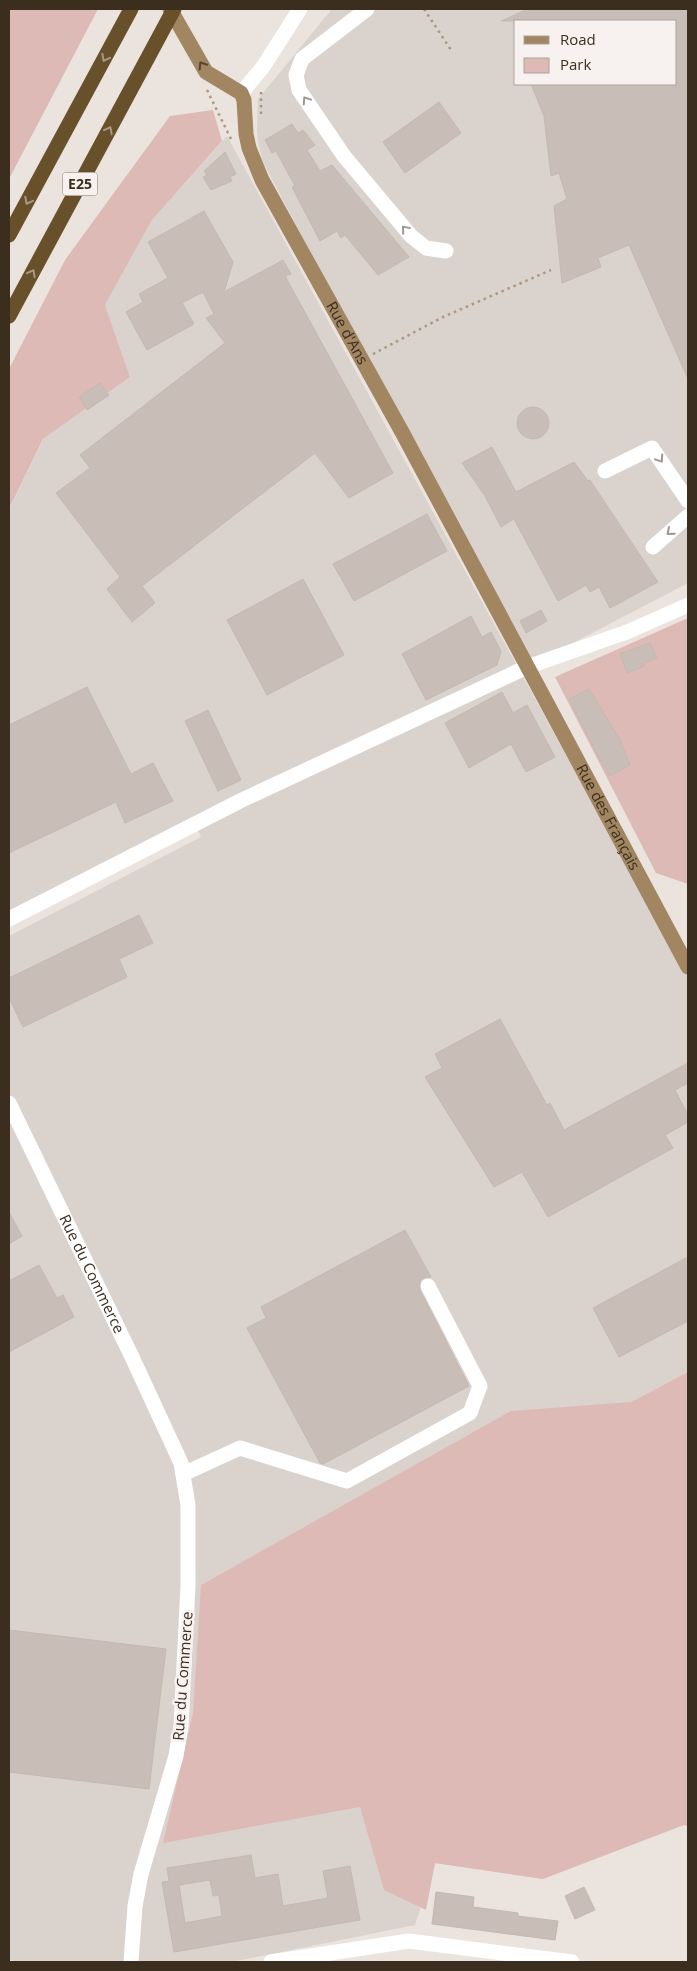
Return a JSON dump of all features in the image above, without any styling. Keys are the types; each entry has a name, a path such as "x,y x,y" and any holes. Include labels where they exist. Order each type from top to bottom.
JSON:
{"highway":[{"name":"E25","path":"9,316 174,9"},
{"name":"E25","path":"9,236 129,12"}],"main road":[{"path":"170,9 206,72 241,93"},
{"name":"Rue d'Ans","path":"241,93 244,100 246,134 255,166 402,432 527,667"},
{"name":"Rue des Français","path":"527,667 688,967"}],"street":[{"path":"241,93 263,66 300,9"},
{"path":"367,9 302,59 296,75 299,90 344,156 411,236 426,248 446,250"},
{"path":"605,471 652,448 688,501"},
{"path":"652,547 688,516"},
{"path":"9,919 242,800 527,667 627,632 688,605"},
{"name":"Rue du Commerce","path":"9,1103 13,1123 132,1357 181,1463 188,1505 188,1586 181,1726 176,1756 141,1874 131,1962"},
{"path":"183,1474 240,1448 347,1481 470,1413 480,1386 428,1286"},
{"path":"270,1962 409,1941 572,1962"}],"path":[{"path":"424,9 450,50"},
{"path":"260,120 262,88"},
{"path":"361,360 442,317 551,270"}],"shaded area":[{"path":"332,9 688,9 688,583 527,667 264,164 257,131 258,99"},
{"path":"227,136 688,978 688,1372 631,1402 543,1879 435,1863 415,1925 231,1962 22,1962 9,1960 9,936 201,837 192,818 9,921 9,510 44,438 130,377 105,305 152,220"}],"green space":[{"path":"9,9 98,9 9,179"},
{"path":"213,110 222,141 152,220 105,305 130,377 43,439 9,509 9,369 65,260 170,116"},
{"path":"688,618 688,884 656,873 555,677"},
{"path":"688,1372 688,1826 684,1825 543,1879 435,1863 426,1910 384,1890 360,1807 163,1843 193,1713 201,1585 511,1411 631,1402"}],"building":[{"path":"528,9 688,9 688,379 629,245 598,258 601,267 562,283 554,206 567,199 559,173 551,176 544,116 531,85 677,85 677,20 501,21"},
{"path":"439,102 461,133 405,173 383,142"},
{"path":"292,124 298,133 303,130 315,145 307,150 320,171 332,165 409,257 378,275 345,235 341,238 337,231 320,241 292,187 295,186 276,151 272,153 265,140"},
{"path":"225,152 236,174 230,177 232,181 211,190 203,177 207,175 204,171"},
{"path":"204,211 233,262 224,292 283,260 291,274 285,276 393,473 349,498 315,453 142,586 155,603 132,622 107,589 120,577 56,493 90,468 80,455 225,343 206,318 214,314 203,292 182,303 194,324 147,350 126,312 143,302 139,294 168,278 148,242"},
{"path":"100,383 109,395 87,410 79,397"},
{"path":"533,407 545,411 549,423 545,435 533,439 521,435 517,423 521,411"},
{"path":"492,447 516,492 574,462 588,481 590,480 658,582 610,608 599,587 590,592 586,585 558,601 514,519 501,527 485,496 462,463"},
{"path":"427,514 447,551 354,601 333,564"},
{"path":"303,579 344,655 267,695 227,620"},
{"path":"541,610 547,621 526,633 520,621"},
{"path":"471,616 482,637 491,632 501,651 497,665 426,700 402,654"},
{"path":"650,643 657,658 627,673 620,654"},
{"path":"87,687 131,774 153,763 173,801 125,823 116,802 9,853 9,725"},
{"path":"589,689 620,740 630,765 610,776 569,699"},
{"path":"502,692 513,713 527,705 555,757 526,772 511,744 469,768 445,723"},
{"path":"208,710 241,780 218,791 185,721"},
{"path":"139,915 153,943 119,959 127,977 23,1027 9,998 9,978"},
{"path":"500,1019 547,1105 550,1103 564,1130 688,1063 688,1083 675,1090 688,1115 688,1122 665,1135 673,1148 548,1217 522,1172 494,1187 425,1077 442,1068 435,1054"},
{"path":"9,1212 22,1236 9,1244"},
{"path":"405,1230 431,1277 420,1281 420,1290 469,1386 323,1464 320,1463 247,1328 266,1318 261,1307"},
{"path":"688,1257 688,1321 619,1357 593,1308"},
{"path":"39,1265 57,1298 63,1295 74,1317 9,1352 9,1281"},
{"path":"9,1630 166,1649 149,1789 9,1772"},
{"path":"251,1855 255,1878 278,1874 283,1906 328,1898 323,1871 350,1866 360,1920 174,1952 162,1882 169,1881 167,1868","holes":["210,1880 213,1896 219,1895 222,1916 185,1923 179,1885"]},
{"path":"584,1887 595,1910 575,1919 565,1896"},
{"path":"436,1892 474,1897 473,1907 518,1913 518,1916 558,1921 555,1940 432,1924"}]}
